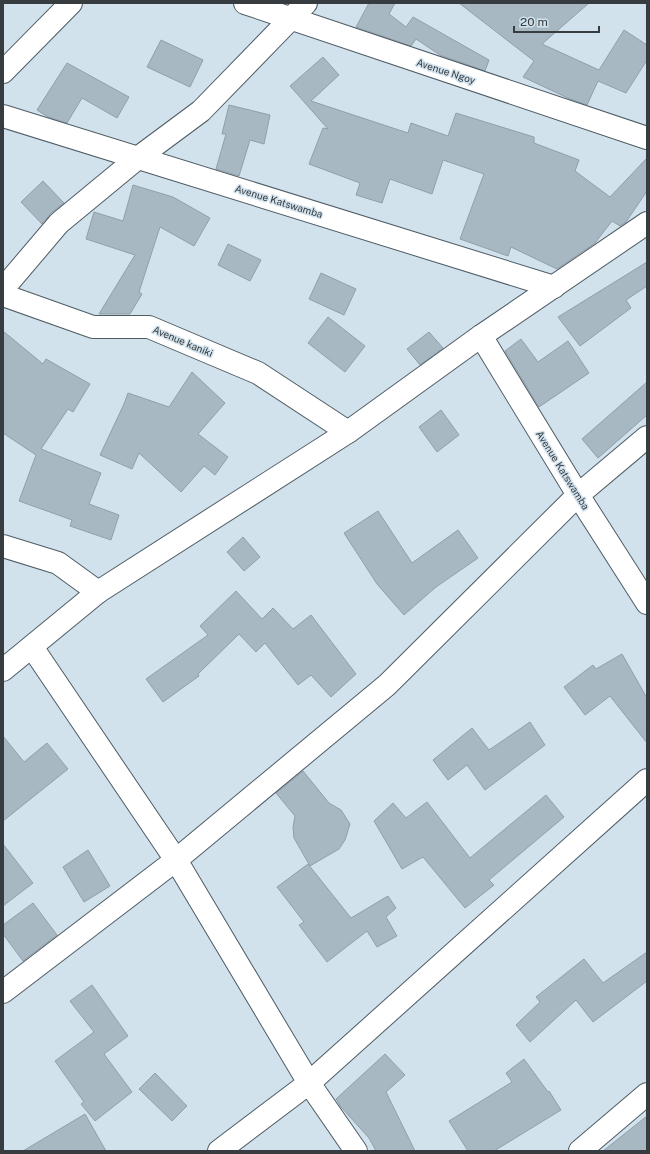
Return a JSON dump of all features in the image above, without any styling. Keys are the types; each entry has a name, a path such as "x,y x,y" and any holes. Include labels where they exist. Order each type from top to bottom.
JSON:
{"street":[{"path":"3,72 71,3"},
{"name":"Avenue Ngoy","path":"245,3 647,138"},
{"path":"3,289 59,223 139,157 201,111 306,3"},
{"name":"Avenue Katswamba","path":"3,116 554,287"},
{"path":"3,670 98,592 348,432 481,336 647,223"},
{"name":"Avenue kaniki","path":"3,295 93,327 149,327 258,373 348,432"},
{"name":"Avenue Katswamba","path":"481,336 578,495 647,603"},
{"path":"3,992 176,860 387,685 578,495 647,437"},
{"path":"3,546 58,563 98,592"},
{"path":"32,646 176,860 309,1083 356,1151"},
{"path":"219,1151 309,1083 647,780"},
{"path":"580,1151 647,1094"}],"building":[{"path":"369,3 395,3 389,14 406,27 413,17 489,60 485,71 440,55 416,39 411,46 356,27"},
{"path":"459,3 589,3 542,44 599,70 624,30 647,45 647,60 626,93 598,81 587,105 570,99 523,77 534,61"},
{"path":"161,40 203,60 190,87 147,67"},
{"path":"323,57 339,75 311,101 408,133 411,123 448,136 456,113 534,137 534,143 579,160 575,171 610,197 647,158 647,191 626,222 620,226 612,221 595,243 557,269 511,247 508,256 460,239 484,174 443,160 432,194 390,179 382,203 356,195 360,183 309,164 323,128 328,129 290,86"},
{"path":"67,63 129,97 117,118 82,98 67,123 48,117 37,110"},
{"path":"229,105 270,115 264,144 250,140 239,176 216,169 226,134 222,134"},
{"path":"43,181 64,203 51,213 42,224 21,202"},
{"path":"133,185 173,197 210,218 194,246 160,227 139,292 142,294 130,314 99,314 135,255 86,239 94,212 123,221"},
{"path":"228,244 261,260 250,281 218,265"},
{"path":"647,262 647,286 626,300 631,308 580,346 558,317"},
{"path":"321,273 356,289 344,315 309,299"},
{"path":"328,317 365,346 345,372 308,343"},
{"path":"3,331 43,364 46,359 90,384 73,412 68,409 41,449 101,473 89,504 119,515 111,540 70,526 72,520 19,501 36,455 3,433"},
{"path":"429,332 443,348 420,365 407,349"},
{"path":"521,339 538,362 568,341 589,373 539,407 505,351"},
{"path":"192,372 225,403 198,434 228,457 215,475 204,466 181,492 139,453 132,469 100,455 128,393 169,407"},
{"path":"647,382 647,415 598,458 582,439"},
{"path":"441,410 459,435 437,452 419,427"},
{"path":"378,511 412,563 458,530 478,558 436,587 404,615 377,584 344,533"},
{"path":"243,537 260,557 244,571 227,552"},
{"path":"236,591 262,619 273,608 293,629 311,615 356,674 331,697 311,675 298,685 265,643 256,652 239,634 198,674 199,676 163,702 146,679 208,635 200,626"},
{"path":"622,654 647,698 647,743 610,696 585,715 564,687 593,665 596,669"},
{"path":"530,722 545,745 485,790 467,765 448,780 433,760 472,728 489,750"},
{"path":"3,736 24,762 47,743 68,769 3,821"},
{"path":"303,771 329,803 341,810 350,824 345,840 339,849 310,866 294,838 293,827 295,816 276,793"},
{"path":"546,795 564,817 489,880 494,885 465,908 423,857 402,869 374,821 393,803 406,818 427,802 470,858"},
{"path":"3,844 33,883 3,906"},
{"path":"88,850 110,886 84,902 63,867"},
{"path":"308,864 351,918 388,896 396,908 386,917 397,936 377,947 367,931 327,962 299,925 304,922 277,887"},
{"path":"33,903 57,935 23,961 3,934 3,925"},
{"path":"647,952 647,981 593,1022 576,1000 530,1042 516,1025 540,1002 536,997 584,959 603,983"},
{"path":"92,985 128,1036 104,1054 132,1092 95,1121 81,1104 84,1102 55,1061 94,1032 70,1001"},
{"path":"385,1054 405,1075 386,1092 415,1151 376,1151 369,1138 341,1107 336,1099"},
{"path":"524,1059 548,1092 549,1091 561,1110 494,1151 468,1151 449,1121 512,1082 506,1073"},
{"path":"155,1073 187,1106 172,1121 139,1089"},
{"path":"85,1114 106,1151 23,1151"},
{"path":"647,1116 647,1151 603,1151"}]}
